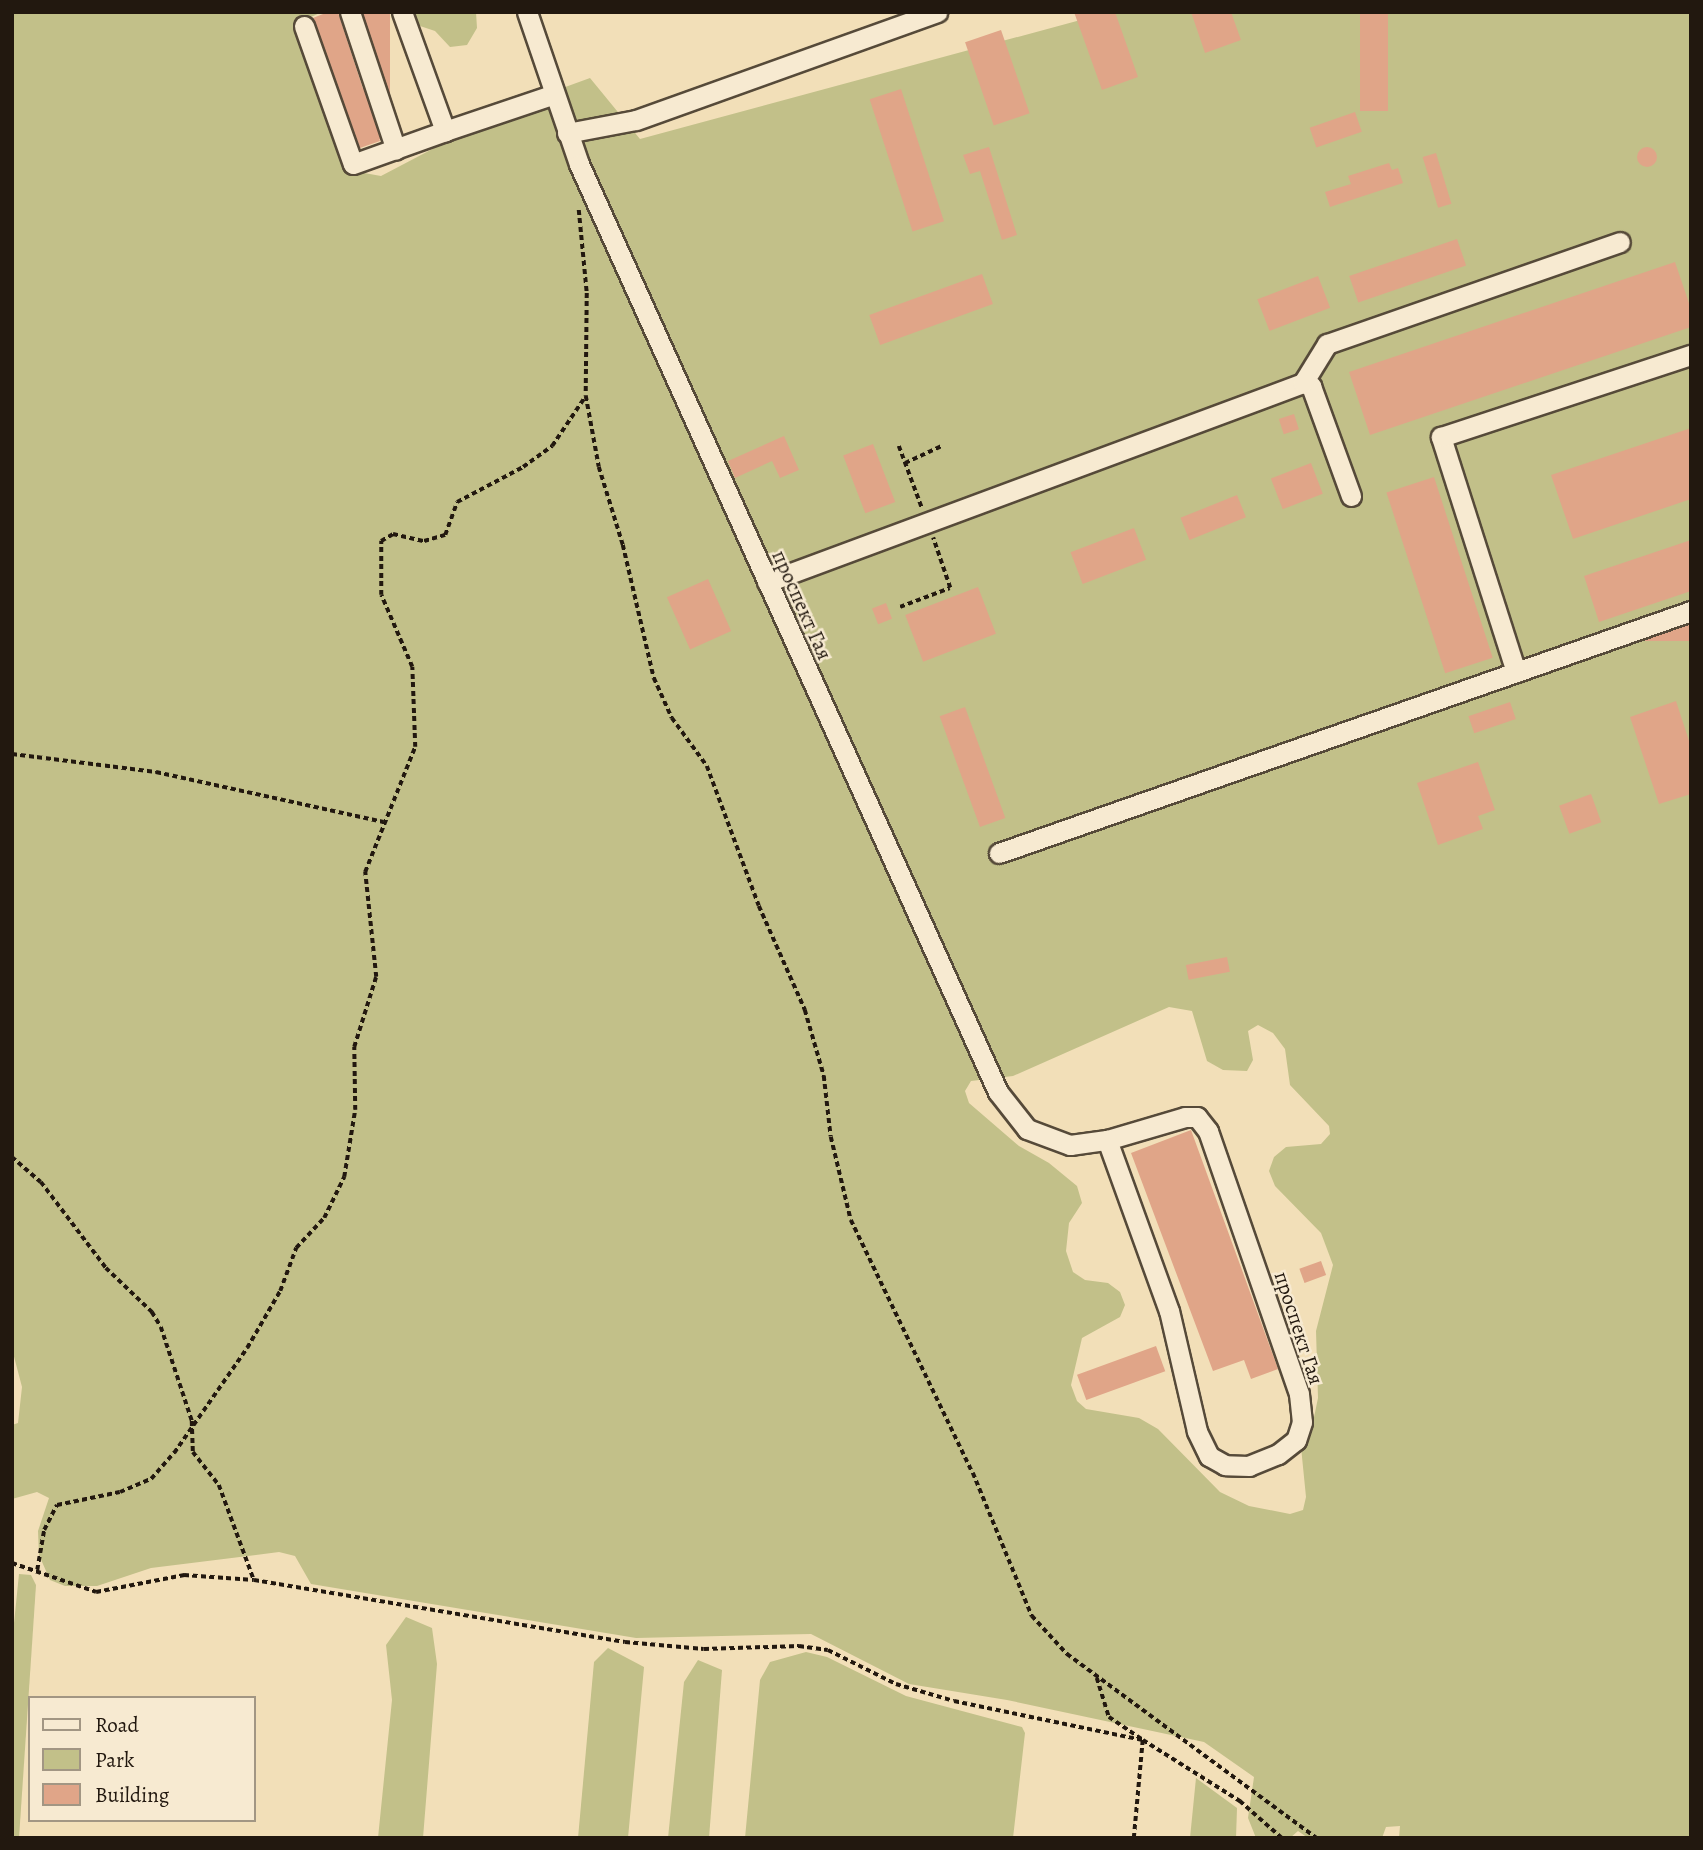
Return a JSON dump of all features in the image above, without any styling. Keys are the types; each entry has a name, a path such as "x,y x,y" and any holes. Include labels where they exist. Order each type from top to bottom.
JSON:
{"street":[{"path":"350,12 396,150"},
{"path":"402,12 445,131"},
{"name":"проспект Гая","path":"527,12 567,133 998,1091 1027,1129 1070,1145 1107,1140 1185,1117 1197,1117 1208,1131 1299,1394 1302,1422 1296,1440 1278,1454 1249,1466 1225,1465 1209,1456 1197,1431 1169,1311 1107,1140"},
{"path":"567,133 636,120 937,12"},
{"path":"304,26 353,164 554,94"},
{"path":"767,582 1303,383 1327,344 1620,242"},
{"path":"1516,672 1441,437 1691,355"},
{"path":"1303,383 1311,386 1352,496"},
{"path":"999,853 1691,611"}],"path":[{"path":"579,202 587,293 586,396 599,467 654,678 672,718 707,766 759,906 805,1010 824,1076 831,1137 851,1220 973,1472 1032,1616 1068,1654 1317,1838"},
{"path":"37,1570 44,1530 57,1505 120,1492 151,1479 174,1453 192,1421 247,1348 280,1291 296,1248 324,1218 344,1178 355,1110 354,1047 376,977 365,872 415,747 412,667 381,595 381,541 393,534 424,541 445,535 457,502 523,467 552,446 586,396"},
{"path":"905,463 942,446"},
{"path":"12,754 156,772 384,822"},
{"path":"12,1157 41,1182 106,1268 152,1312 192,1421 193,1452 219,1485 254,1580"},
{"path":"12,1563 96,1592 184,1575 254,1580 625,1642 704,1649 799,1646 828,1650 896,1684 954,1701 1143,1740"},
{"path":"1097,1676 1109,1717 1240,1801 1282,1838"},
{"path":"1134,1838 1143,1740"}],"green space":[{"path":"12,12 322,12 311,17 306,29 353,171 381,176 516,105 590,78 640,139 1110,12 1691,12 1691,1838 1399,1838 1400,1826 1386,1827 1382,1838 1308,1838 1298,1831 1290,1838 1256,1838 1248,1818 1254,1777 1204,1742 1007,1700 909,1684 811,1634 636,1638 311,1584 295,1556 279,1552 151,1568 97,1586 65,1586 50,1580 39,1555 38,1531 49,1498 37,1492 12,1499 12,1425 18,1423 22,1387 12,1349","holes":["1169,1007 1192,1011 1207,1061 1223,1070 1247,1071 1253,1060 1248,1031 1258,1025 1273,1033 1285,1049 1290,1085 1329,1126 1330,1134 1321,1144 1286,1147 1274,1157 1269,1171 1275,1186 1321,1233 1333,1265 1316,1331 1318,1398 1312,1427 1301,1447 1306,1497 1303,1510 1290,1514 1249,1506 1220,1492 1158,1429 1139,1418 1086,1409 1077,1401 1071,1385 1082,1338 1120,1317 1125,1305 1120,1292 1108,1283 1085,1280 1073,1272 1066,1251 1069,1223 1082,1203 1077,1186 1049,1163 1019,1146 969,1103 965,1091 971,1081 1013,1076"]},
{"path":"408,12 476,12 477,28 467,45 450,47 435,31 414,24"},
{"path":"19,1574 31,1575 36,1585 19,1838 12,1838 12,1643"},
{"path":"406,1617 432,1628 437,1664 423,1838 378,1838 392,1700 386,1645"},
{"path":"608,1648 644,1667 628,1838 578,1838 594,1662"},
{"path":"806,1652 827,1657 906,1696 1022,1727 1025,1733 1013,1838 745,1838 760,1680 770,1662"},
{"path":"698,1660 722,1670 709,1838 668,1838 684,1682"},
{"path":"1196,1778 1237,1808 1236,1838 1190,1838"}],"building":[{"path":"328,12 338,12 380,141 360,148 313,18"},
{"path":"363,12 390,12 390,139 363,139"},
{"path":"1074,12 1115,12 1138,77 1102,90"},
{"path":"1191,12 1231,12 1241,40 1205,53"},
{"path":"1360,12 1388,12 1388,111 1360,111"},
{"path":"1001,30 1030,113 994,126 965,42"},
{"path":"901,89 944,221 913,231 870,99"},
{"path":"1355,112 1362,132 1316,147 1310,128"},
{"path":"989,147 1017,235 1002,240 980,171 970,174 963,155"},
{"path":"1647,147 1654,150 1657,157 1654,164 1647,167 1640,164 1637,157 1640,150"},
{"path":"1436,153 1451,204 1438,208 1423,157"},
{"path":"1389,163 1392,170 1398,168 1403,183 1330,207 1325,192 1351,184 1348,176"},
{"path":"1457,239 1466,265 1358,303 1349,276"},
{"path":"1675,262 1691,309 1691,327 1370,435 1349,372"},
{"path":"982,274 993,304 880,345 869,315"},
{"path":"1318,276 1330,308 1270,331 1257,299"},
{"path":"1294,414 1299,429 1284,434 1279,419"},
{"path":"1691,428 1691,499 1573,539 1551,475"},
{"path":"784,436 799,470 780,478 772,461 735,478 728,461"},
{"path":"873,444 895,502 865,513 843,455"},
{"path":"1311,463 1323,494 1283,509 1271,478"},
{"path":"1434,477 1493,658 1445,673 1386,492"},
{"path":"1237,495 1246,517 1189,540 1180,518"},
{"path":"1134,528 1146,560 1083,584 1071,552"},
{"path":"1691,540 1691,591 1599,622 1584,576"},
{"path":"708,579 731,631 690,649 667,597"},
{"path":"978,587 996,634 923,662 905,615"},
{"path":"886,603 892,619 878,624 872,608"},
{"path":"1627,624 1691,624 1691,641 1627,641"},
{"path":"1676,701 1691,747 1691,794 1659,804 1630,717"},
{"path":"1510,702 1516,719 1474,733 1468,716"},
{"path":"965,707 1005,818 980,827 940,716"},
{"path":"1478,762 1495,810 1478,816 1483,829 1438,845 1417,783"},
{"path":"1591,794 1601,822 1569,834 1559,806"},
{"path":"1227,957 1230,972 1189,980 1186,965"},
{"path":"1191,1130 1278,1369 1251,1379 1244,1360 1213,1371 1131,1153"},
{"path":"1321,1261 1326,1275 1305,1283 1299,1269"},
{"path":"1156,1346 1165,1371 1086,1400 1077,1375"}]}
